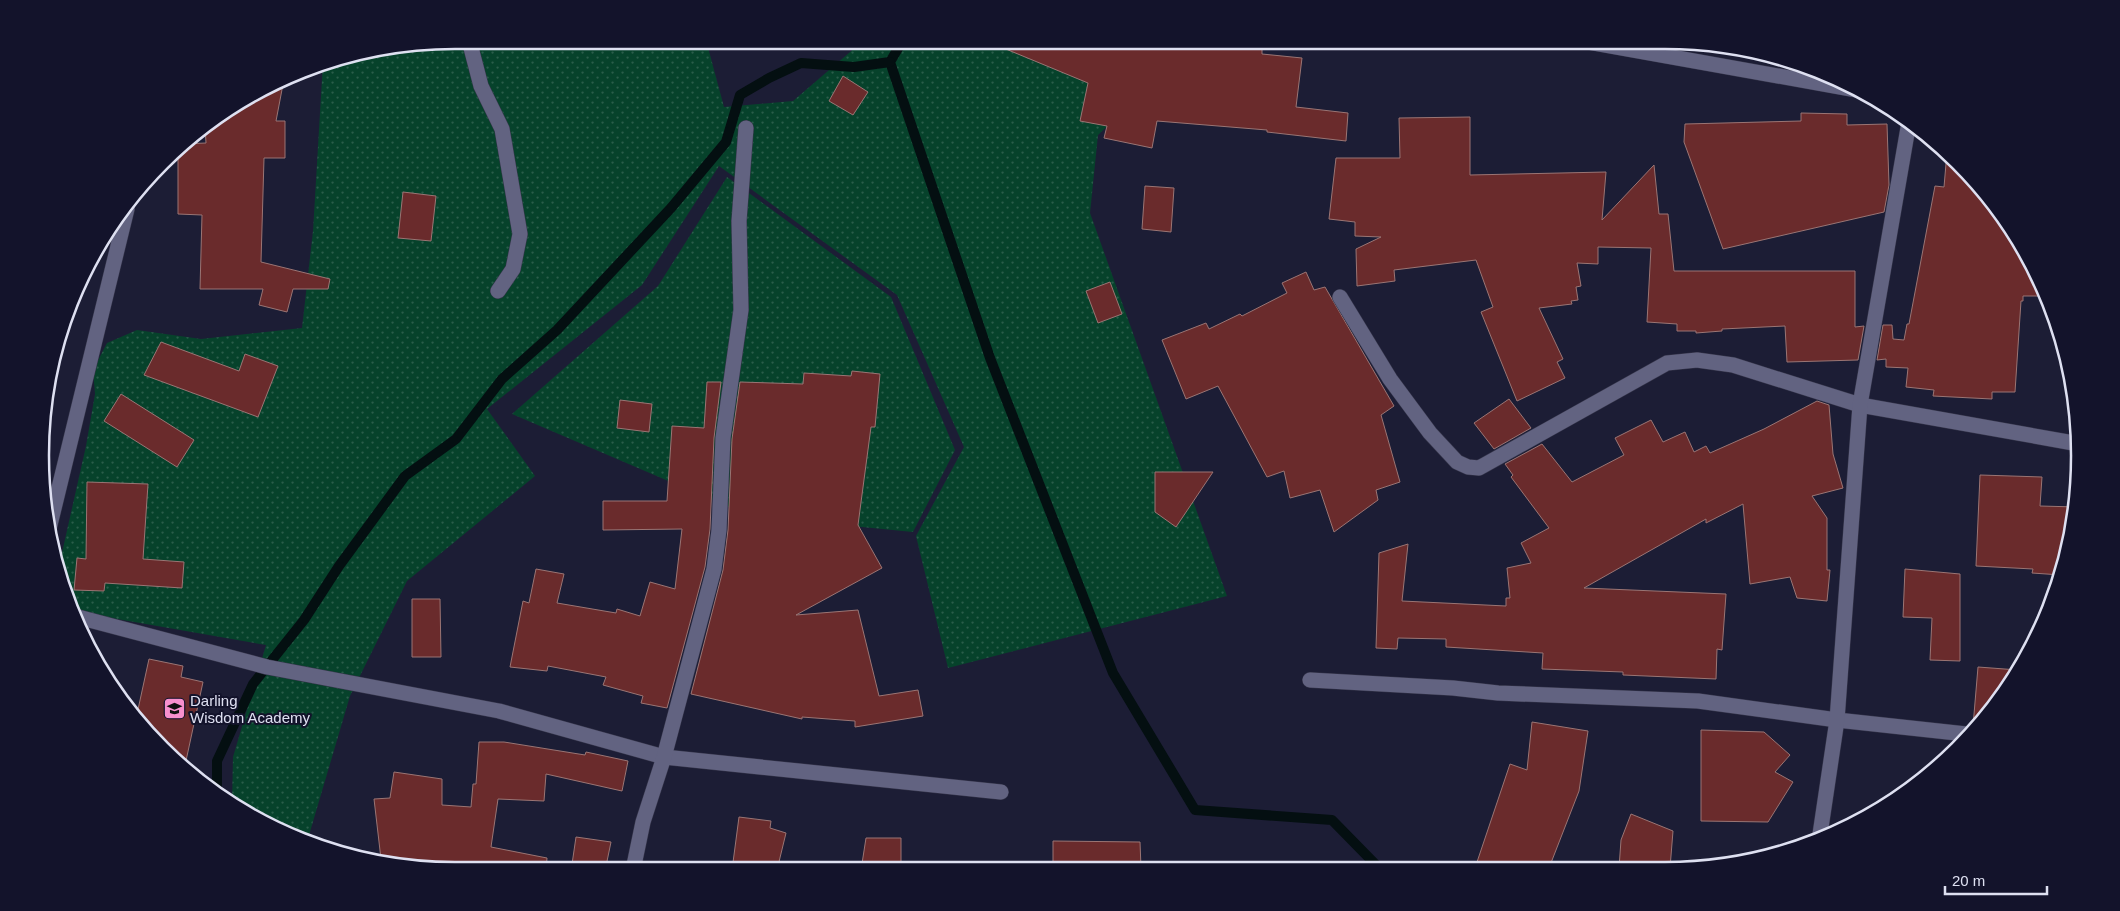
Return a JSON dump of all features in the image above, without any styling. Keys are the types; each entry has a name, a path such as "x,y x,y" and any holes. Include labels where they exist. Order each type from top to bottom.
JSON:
{"street":[{"path":"471,49 481,86 502,129 520,234 513,270 498,291"},
{"path":"1628,49 1832,86"},
{"path":"635,862 643,822 664,757 714,569 719,530 723,438 742,310 739,221 746,128"},
{"path":"1820,831 1837,720 1860,405 1908,130"},
{"path":"53,513 124,220"},
{"path":"1340,297 1390,379 1424,425 1458,462 1468,467 1479,468 1667,363 1697,360 1733,365 1860,405 2070,442"},
{"path":"83,618 267,667 499,711 664,757 1001,792"},
{"path":"1310,680 1516,694 1698,701 1837,720 1961,733"}],"green space":[{"path":"456,49 708,49 724,107 793,101 854,49 1177,49 1162,74 1098,135 1090,213 1227,596 948,668 916,536 964,447 897,295 719,166 642,285 487,409 535,476 407,581 350,696 309,835 252,808 232,795 233,757 266,645 81,613 70,586 62,555 86,446 95,394 93,370 107,343 137,330 201,339 302,328 313,231 322,71 376,57 402,52"},
{"path":"727,177 891,297 955,450 913,532 750,516 512,414 658,286"}],"building":[{"path":"1006,49 1262,49 1262,54 1302,58 1296,107 1348,113 1346,141 1267,132 1267,130 1157,121 1152,148 1104,138 1107,126 1080,121 1088,83"},
{"path":"843,76 868,92 853,115 829,101"},
{"path":"282,88 276,121 285,121 285,158 264,158 261,262 330,279 328,289 293,289 287,312 259,305 263,289 200,289 202,215 178,214 178,159 195,143 206,143 206,135 230,117 252,103"},
{"path":"1801,113 1847,114 1847,125 1887,124 1889,185 1884,212 1723,249 1684,142 1685,124 1801,121"},
{"path":"1470,117 1470,175 1606,172 1602,220 1654,165 1659,214 1668,214 1674,271 1855,271 1855,327 1864,326 1858,360 1787,362 1785,326 1722,329 1722,331 1696,333 1696,331 1677,331 1677,324 1647,322 1651,248 1598,247 1598,264 1577,263 1581,286 1576,287 1578,300 1571,301 1572,304 1539,308 1563,359 1557,362 1565,378 1517,401 1481,312 1493,307 1476,260 1394,270 1395,281 1357,286 1356,249 1381,237 1355,236 1355,222 1329,219 1336,158 1400,158 1399,118"},
{"path":"1946,162 1970,187 2003,230 2017,252 2038,296 2023,296 2023,301 2021,301 2015,392 1992,392 1992,399 1933,396 1934,390 1906,387 1908,368 1886,367 1886,359 1877,360 1883,325 1892,325 1893,339 1904,340 1907,324 1909,324 1935,186 1944,187"},
{"path":"1145,186 1174,188 1171,232 1142,229"},
{"path":"403,192 436,196 431,241 398,238"},
{"path":"1306,272 1314,290 1325,287 1394,406 1381,415 1400,482 1376,490 1378,500 1334,532 1320,490 1290,498 1284,471 1267,477 1218,386 1186,399 1162,340 1206,323 1209,329 1240,314 1242,316 1287,293 1282,283"},
{"path":"1110,282 1122,314 1098,323 1086,291"},
{"path":"161,342 239,371 245,354 278,366 258,417 144,375"},
{"path":"852,371 880,374 875,427 871,427 858,525 882,568 796,615 858,610 879,696 918,690 923,716 855,727 855,721 802,717 802,719 691,694 723,570 728,530 732,439 740,382 803,384 804,373 851,376"},
{"path":"707,382 721,382 714,438 710,529 705,567 667,708 641,703 643,696 603,685 606,677 548,666 547,671 510,667 523,601 529,603 536,569 564,574 557,603 616,613 617,609 640,616 650,582 675,589 682,529 603,530 603,501 667,501 672,426 704,428"},
{"path":"121,394 194,440 177,467 104,421"},
{"path":"1509,399 1531,428 1494,449 1474,423"},
{"path":"620,400 652,404 649,432 617,428"},
{"path":"1817,401 1829,405 1833,454 1843,488 1812,496 1827,518 1827,570 1830,570 1827,601 1797,598 1790,577 1750,584 1743,504 1706,523 1706,519 1584,588 1726,594 1722,650 1717,649 1716,679 1623,675 1623,672 1542,669 1543,653 1446,647 1446,639 1398,638 1397,649 1376,648 1379,553 1408,544 1402,601 1506,606 1506,598 1510,598 1507,568 1531,563 1521,543 1549,528 1511,477 1513,475 1505,464 1542,444 1572,482 1624,455 1615,438 1651,420 1663,442 1685,432 1694,452 1706,446 1710,453 1764,429"},
{"path":"1155,472 1213,472 1176,527 1155,512"},
{"path":"1980,475 2042,477 2040,506 2068,507 2053,574 2032,573 2033,569 1976,566"},
{"path":"87,482 148,484 143,559 184,562 182,588 105,583 104,591 74,590 77,558 86,559"},
{"path":"1905,569 1960,574 1960,661 1930,660 1932,618 1903,617"},
{"path":"412,599 440,599 441,657 412,657"},
{"path":"149,659 183,666 181,677 203,682 186,760 138,709"},
{"path":"1978,667 2010,669 1987,703 1974,720"},
{"path":"1532,722 1588,731 1579,791 1551,862 1477,862 1510,764 1527,770"},
{"path":"1701,730 1764,732 1790,755 1775,772 1793,782 1768,822 1701,821"},
{"path":"479,742 504,742 585,755 586,752 628,761 622,791 546,774 544,801 498,799 491,847 547,858 547,862 429,861 381,855 374,799 390,798 394,772 442,779 442,805 471,807 473,784 476,784"},
{"path":"1631,814 1673,831 1671,862 1619,862 1621,840"},
{"path":"739,817 771,821 770,828 786,833 779,862 733,862"},
{"path":"576,837 611,842 607,862 572,862"},
{"path":"866,838 901,838 901,862 862,862"},
{"path":"1053,841 1140,842 1141,862 1053,862"}],"waterway":[{"path":"898,49 890,62 990,358 1113,673 1195,810 1332,820 1373,862"},
{"path":"217,785 217,761 253,684 304,620 339,566 405,476 456,439 502,379 557,330 671,208 726,142 740,95 769,78 801,63 854,67 890,62"}],"place":[{"name":"Darling Wisdom Academy","path":"174,709"}]}
